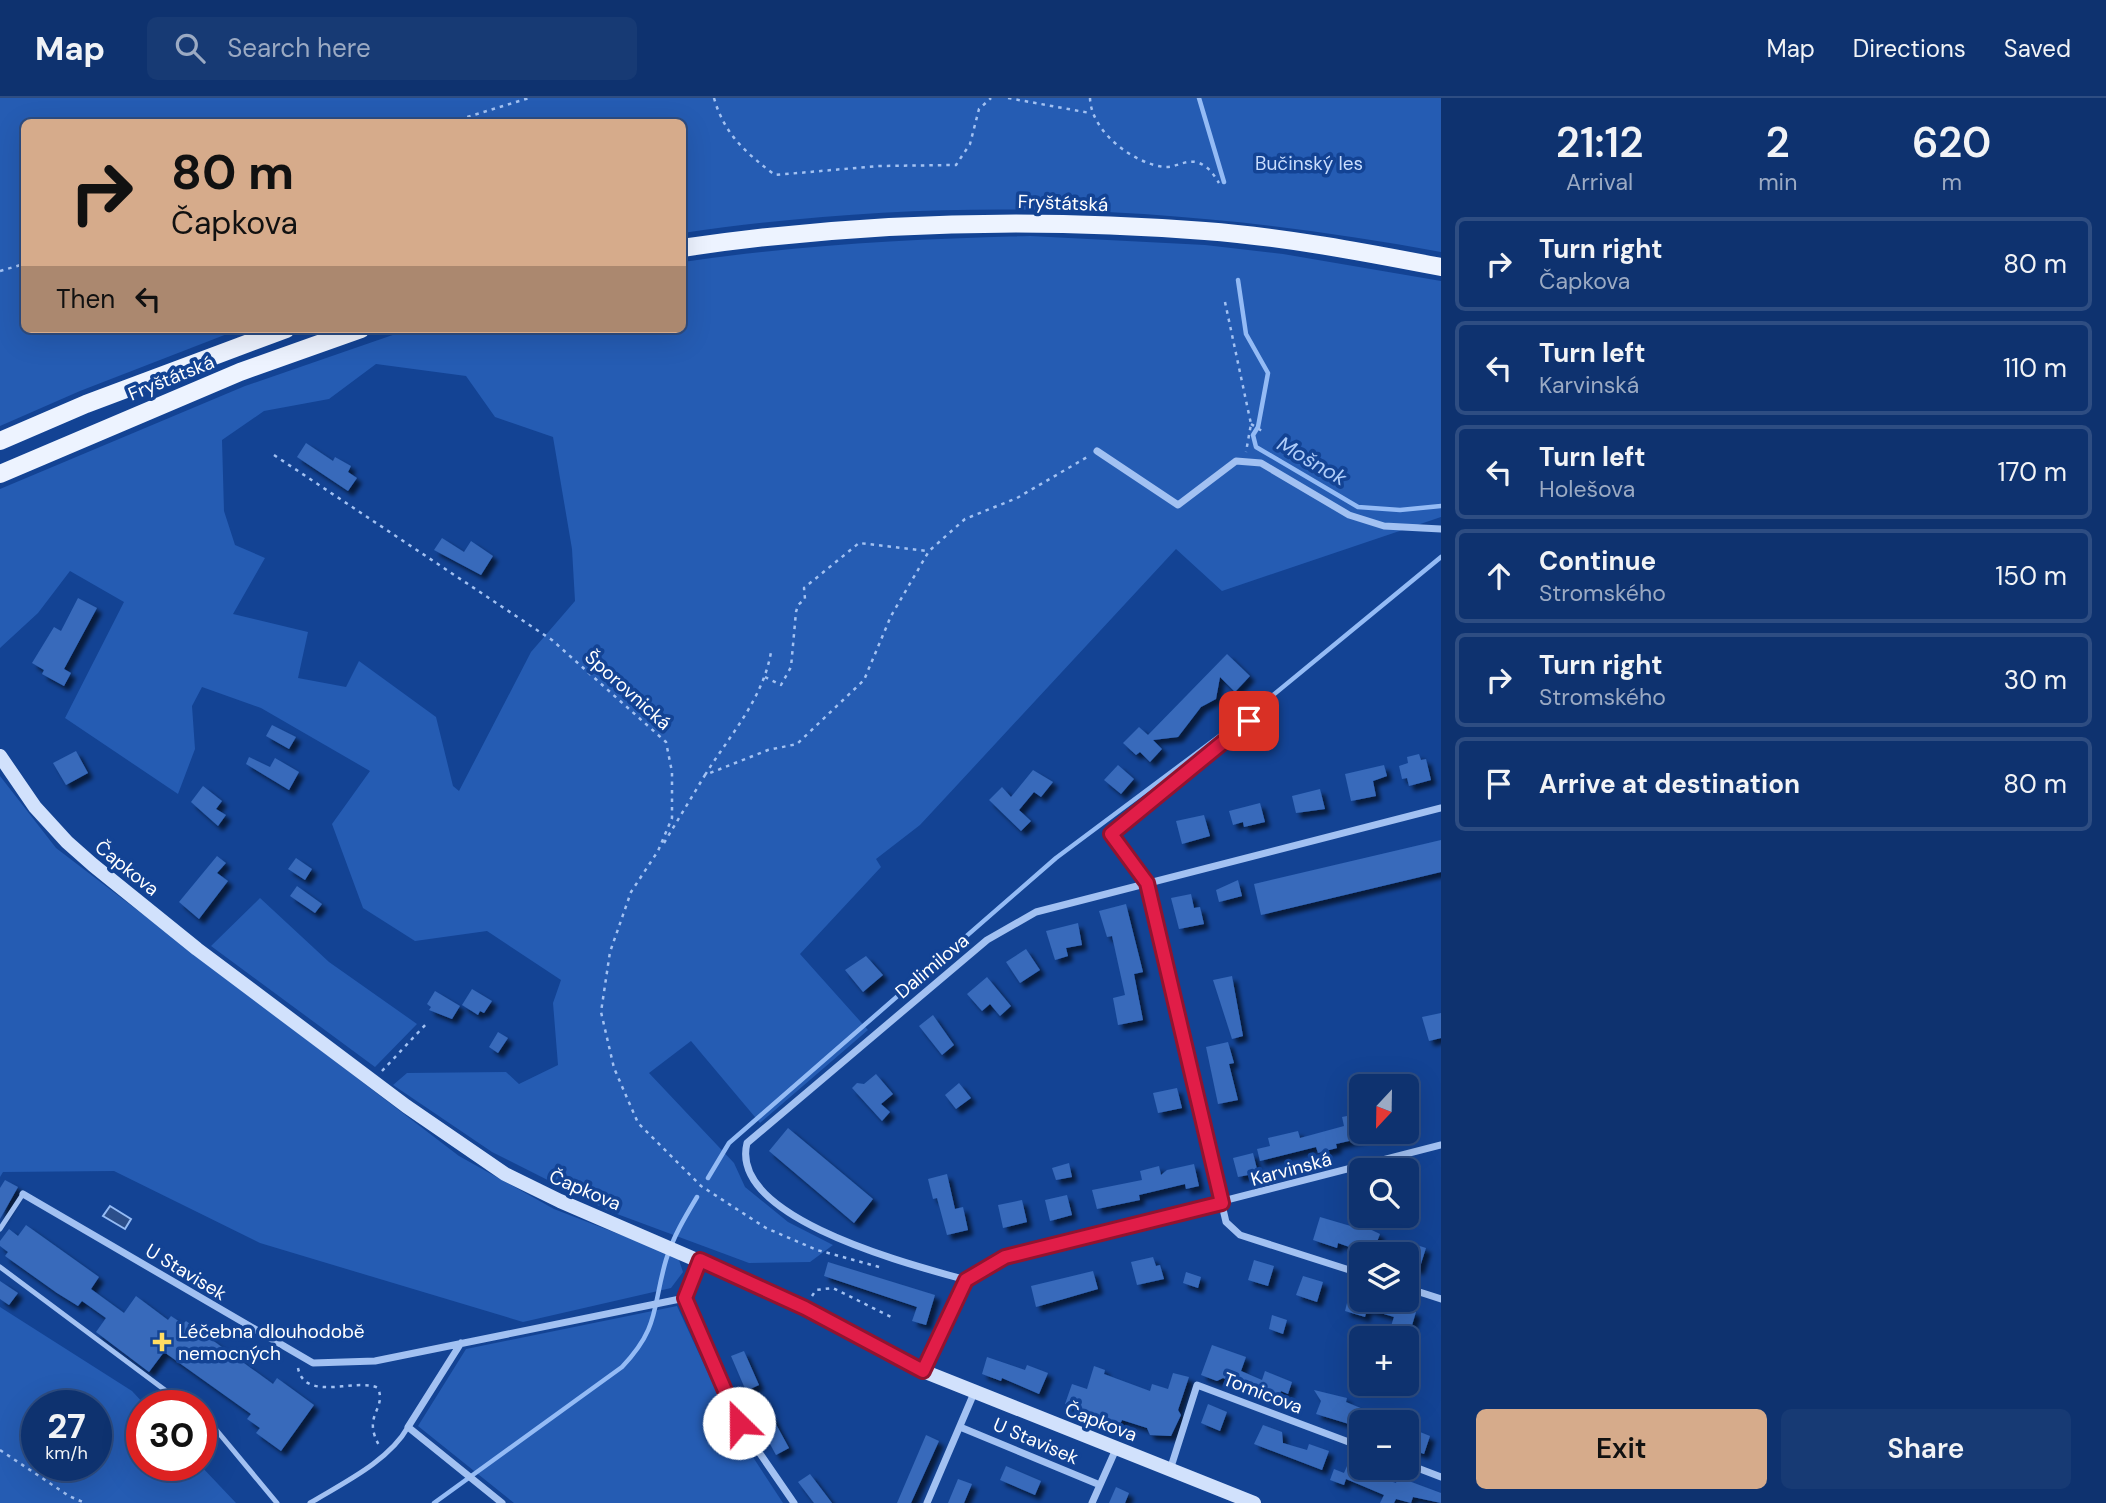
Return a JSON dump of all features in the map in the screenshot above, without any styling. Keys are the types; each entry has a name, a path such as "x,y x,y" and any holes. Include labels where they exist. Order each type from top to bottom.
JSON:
{"main road":[{"name":"Fryštátská","path":"686,247 754,237 887,225 1030,222 1206,231 1285,240 1441,267"},
{"name":"Fryštátská","path":"0,441 86,404 275,333"},
{"name":"Fryštátská","path":"0,474 240,372 350,333"}],"street":[{"path":"1097,451 1178,505 1236,461 1261,463 1349,515 1384,526 1441,529"},
{"path":"1269,705 1111,834 1147,883 1226,1222 1240,1235 1349,1270"},
{"name":"Čapkova","path":"0,756 35,807 67,842 197,949 438,1130 505,1174 560,1201 805,1308 923,1371 1170,1470 1226,1497 1254,1503"},
{"name":"Dalimilova","path":"966,1280 852,1245 786,1212 750,1174 743,1157 747,1143 988,940 1036,912 1441,808"},
{"name":"Karvinská","path":"966,1280 1005,1257 1441,1145"},
{"name":"U Stavisek","path":"23,1194 313,1363 375,1361 685,1298"},
{"path":"700,1260 685,1298 739,1423 793,1503"},
{"path":"923,1371 966,1280"},
{"path":"1419,1292 1441,1299"},
{"path":"461,1343 408,1427 502,1503"},
{"name":"Tomicova","path":"1170,1470 1198,1385 1349,1442"},
{"path":"927,1503 974,1393"},
{"name":"U Stavisek","path":"960,1427 1100,1485"},
{"path":"1093,1503 1116,1449"},
{"path":"1419,1469 1441,1477"}],"lane":[{"path":"0,1229 23,1194"},
{"path":"0,1267 165,1390"},
{"path":"310,1503 400,1440 408,1427"},
{"path":"217,1430 277,1503"}],"path":[{"path":"462,119 530,98"},
{"path":"714,98 721,121 742,149 775,175 878,166 956,165 970,144 979,109 990,98"},
{"path":"1008,98 1090,113"},
{"path":"1090,98 1090,113 1103,131 1139,160 1165,167 1198,163 1209,168 1219,183"},
{"path":"0,271 21,265"},
{"path":"1225,302 1251,424 1244,462"},
{"path":"1251,424 1262,431"},
{"path":"705,775 768,750 797,744 864,680 891,616 929,551 957,529 965,519 1017,498 1097,451"},
{"name":"Šporovnická","path":"274,455 552,640 666,743 671,772 672,818 658,851 631,892 610,952 601,1012 614,1068 638,1123 701,1186 766,1228 817,1250 892,1269"},
{"path":"765,677 780,685 791,667 796,612 798,605 805,599 804,588 849,549 859,543 929,551"},
{"path":"658,851 705,775 742,723 765,677 771,652"},
{"path":"373,1081 426,1023"},
{"path":"805,1308 816,1290 833,1288 893,1318"},
{"path":"295,1354 299,1373 313,1385 327,1388 369,1383 378,1388 380,1395 371,1425 372,1435 383,1453"},
{"path":"0,1450 69,1496 85,1503"}],"green space":[{"name":"Bučinský les","path":"0,98 1441,98 1441,252 1250,223 1062,210 874,213 686,233 686,119 21,119 21,333 230,333 80,391 0,426"},
{"path":"1030,236 1205,245 1283,254 1441,281 1441,517 1222,591 1176,549 920,825 876,859 881,867 800,954 868,1030 760,1123 691,1041 649,1073 734,1163 745,1187 788,1222 833,1245 810,1262 749,1263 609,1211 492,1152 393,1085 407,1073 506,1072 519,1084 558,1065 553,1003 561,980 487,931 415,941 363,908 332,824 370,771 261,708 202,687 192,706 195,749 178,794 65,718 124,602 70,571 38,613 0,648 0,489 245,386 398,333 686,333 686,262 812,247","holes":["376,364 466,376 495,417 553,437 572,549 575,601 531,652 459,791 453,786 436,717 359,661 346,687 298,678 308,632 233,614 265,558 235,545 224,511 222,440 264,411 329,399"]},
{"path":"0,776 56,848 459,1156 554,1209 678,1257 683,1272 671,1288 523,1322 260,1243 114,1171 3,1172 0,1177"},
{"path":"260,898 329,962 417,1024 375,1067 211,946"},
{"path":"677,1306 732,1425 783,1503 514,1503 418,1426 466,1349"},
{"path":"0,1307 130,1390 126,1390 126,1481 215,1481 236,1503 0,1503"}],"shaded area":[{"path":"110,1206 131,1219 125,1229 103,1216"}],"building":[{"path":"306,443 333,461 335,457 351,466 348,472 357,478 348,491 297,457"},
{"path":"442,538 464,552 471,541 493,556 481,575 434,550"},
{"path":"78,598 97,608 64,669 71,673 64,686 42,674 44,670 32,663 54,627 61,631"},
{"path":"1227,654 1250,676 1235,692 1220,677 1216,699 1201,707 1178,737 1153,740 1162,749 1150,762 1140,752 1136,755 1123,743 1139,727 1148,735"},
{"path":"272,725 296,737 289,749 266,736"},
{"path":"76,751 88,773 66,785 53,763"},
{"path":"1419,754 1421,760 1426,759 1431,780 1409,786 1407,778 1402,779 1399,766 1408,763 1407,757"},
{"path":"249,757 270,767 275,758 299,772 289,790 246,764"},
{"path":"1118,765 1134,779 1121,794 1104,780"},
{"path":"1384,765 1387,776 1373,781 1376,796 1351,801 1345,774"},
{"path":"1033,770 1053,782 1041,797 1034,792 1019,810 1031,821 1021,831 989,800 1002,787 1011,797"},
{"path":"203,786 222,801 216,809 226,815 218,826 191,802"},
{"path":"1320,789 1325,809 1296,813 1292,796"},
{"path":"1260,803 1265,822 1244,827 1243,822 1233,825 1229,811"},
{"path":"1204,815 1210,836 1182,844 1176,821"},
{"path":"1441,840 1441,872 1261,915 1254,884"},
{"path":"217,856 226,863 217,873 228,881 199,919 179,902"},
{"path":"296,858 312,869 305,880 288,869"},
{"path":"1238,880 1242,896 1219,902 1216,890"},
{"path":"297,886 322,904 315,913 290,896"},
{"path":"1191,894 1194,908 1200,907 1204,924 1179,929 1171,898"},
{"path":"1126,904 1143,972 1134,974 1143,1020 1118,1025 1113,998 1125,995 1112,936 1107,937 1099,911"},
{"path":"1078,923 1082,945 1066,948 1068,956 1055,960 1046,931"},
{"path":"1026,949 1040,970 1020,983 1006,962"},
{"path":"866,956 883,975 863,992 845,970"},
{"path":"1232,976 1243,1036 1232,1039 1213,980"},
{"path":"987,977 1011,1006 1000,1016 990,1004 982,1011 967,994"},
{"path":"472,989 492,1001 484,1013 480,1011 478,1015 462,1005"},
{"path":"435,991 460,1006 452,1019 429,1010 431,1007 427,1004"},
{"path":"1441,1013 1441,1038 1429,1041 1422,1017"},
{"path":"933,1015 954,1045 942,1055 919,1026"},
{"path":"498,1032 508,1038 498,1053 489,1047"},
{"path":"1228,1042 1234,1063 1229,1064 1238,1100 1218,1104 1206,1047"},
{"path":"876,1074 893,1094 881,1104 890,1112 882,1121 852,1088 857,1083 864,1084"},
{"path":"959,1083 971,1098 956,1109 945,1095"},
{"path":"1177,1088 1182,1108 1158,1113 1153,1093"},
{"path":"1349,1116 1349,1141 1336,1144 1337,1148 1318,1153 1316,1147 1260,1161 1257,1149 1270,1146 1268,1138 1298,1131 1300,1138 1344,1126 1342,1117"},
{"path":"788,1128 873,1199 854,1223 769,1151"},
{"path":"1253,1153 1258,1173 1238,1177 1233,1158"},
{"path":"1069,1163 1072,1177 1056,1180 1052,1168"},
{"path":"1194,1164 1199,1186 1186,1189 1185,1184 1139,1195 1140,1200 1097,1209 1092,1190 1142,1180 1140,1171 1159,1166 1161,1175 1167,1170"},
{"path":"947,1174 955,1209 963,1207 968,1230 947,1235 937,1198 933,1199 928,1179"},
{"path":"5,1180 18,1187 0,1219 0,1188"},
{"path":"1067,1195 1072,1215 1050,1221 1045,1200"},
{"path":"1022,1200 1027,1222 1003,1228 998,1205"},
{"path":"1320,1217 1349,1226 1349,1228 1368,1228 1380,1234 1377,1242 1349,1242 1349,1247 1338,1243 1337,1248 1313,1240"},
{"name":"Léčebna dlouhodobě nemocných","path":"26,1225 99,1277 91,1289 124,1313 136,1296 168,1320 171,1316 183,1324 186,1321 273,1384 277,1378 314,1405 281,1451 256,1433 260,1428 247,1419 251,1414 164,1352 149,1372 96,1332 106,1318 82,1301 78,1306 5,1256 8,1252 0,1246 0,1241 9,1229 18,1236"},
{"path":"1419,1246 1426,1248 1419,1270"},
{"path":"1153,1257 1156,1266 1160,1265 1164,1279 1137,1285 1131,1262"},
{"path":"1254,1260 1274,1266 1268,1286 1248,1280"},
{"path":"828,1262 935,1295 926,1325 912,1321 917,1307 824,1276"},
{"path":"1093,1271 1098,1289 1036,1307 1031,1286"},
{"path":"1186,1272 1201,1277 1198,1288 1183,1283"},
{"path":"1303,1276 1323,1282 1317,1302 1296,1295"},
{"path":"0,1281 18,1293 9,1305 0,1299"},
{"path":"1349,1295 1349,1312 1366,1312 1365,1317 1345,1311"},
{"path":"1377,1312 1416,1312 1412,1326 1391,1326 1394,1317"},
{"path":"1272,1315 1287,1320 1283,1334 1269,1329"},
{"path":"1212,1345 1246,1357 1241,1371 1262,1380 1265,1371 1292,1382 1288,1394 1281,1391 1278,1399 1223,1378 1217,1381 1201,1375"},
{"path":"744,1351 759,1385 746,1391 731,1356"},
{"path":"987,1357 1025,1370 1027,1365 1048,1373 1039,1394 1002,1378 1001,1381 982,1374"},
{"path":"1094,1366 1105,1370 1104,1374 1150,1391 1152,1384 1168,1389 1173,1373 1189,1377 1178,1410 1181,1415 1171,1436 1150,1435 1147,1428 1122,1420 1118,1429 1097,1421 1099,1416 1065,1404 1072,1384 1087,1389"},
{"path":"1314,1390 1347,1398 1346,1402 1365,1410 1349,1410 1349,1424 1316,1414 1321,1401"},
{"path":"1208,1404 1227,1412 1220,1431 1201,1423"},
{"path":"771,1415 789,1448 776,1455 758,1422"},
{"path":"1263,1425 1282,1432 1283,1443 1307,1450 1309,1444 1329,1451 1322,1470 1254,1444"},
{"path":"1419,1432 1430,1436 1424,1454 1419,1452"},
{"path":"926,1435 939,1441 911,1503 897,1503"},
{"path":"1006,1466 1041,1481 1035,1495 1000,1480"},
{"path":"1347,1466 1349,1480 1387,1480 1396,1483 1397,1480 1406,1480 1441,1493 1441,1503 1413,1497 1411,1503 1396,1499 1394,1503 1380,1503 1384,1495 1346,1479 1344,1485 1330,1480 1334,1469 1344,1473"},
{"path":"810,1474 832,1503 814,1503 798,1482"},
{"path":"958,1479 972,1484 964,1503 948,1503"},
{"path":"1116,1487 1129,1493 1125,1503 1109,1503"}],"waterway":[{"name":"Mošnok","path":"1199,98 1224,182"},
{"name":"Mošnok","path":"1238,280 1246,334 1268,373 1258,427 1253,435 1256,447 1358,507 1400,510 1441,506"},
{"path":"708,1178 729,1143 1056,858 1261,705 1441,557"},
{"path":"434,1503 622,1367 649,1328 672,1243 697,1197"}],"place":[{"name":"Léčebna dlouhodobě nemocných","path":"162,1342"}],"route":[{"path":"739,1423 685,1298 700,1260 775,1293 923,1371 966,1280 1005,1257 1222,1203 1147,883 1111,834 1249,721"}]}
